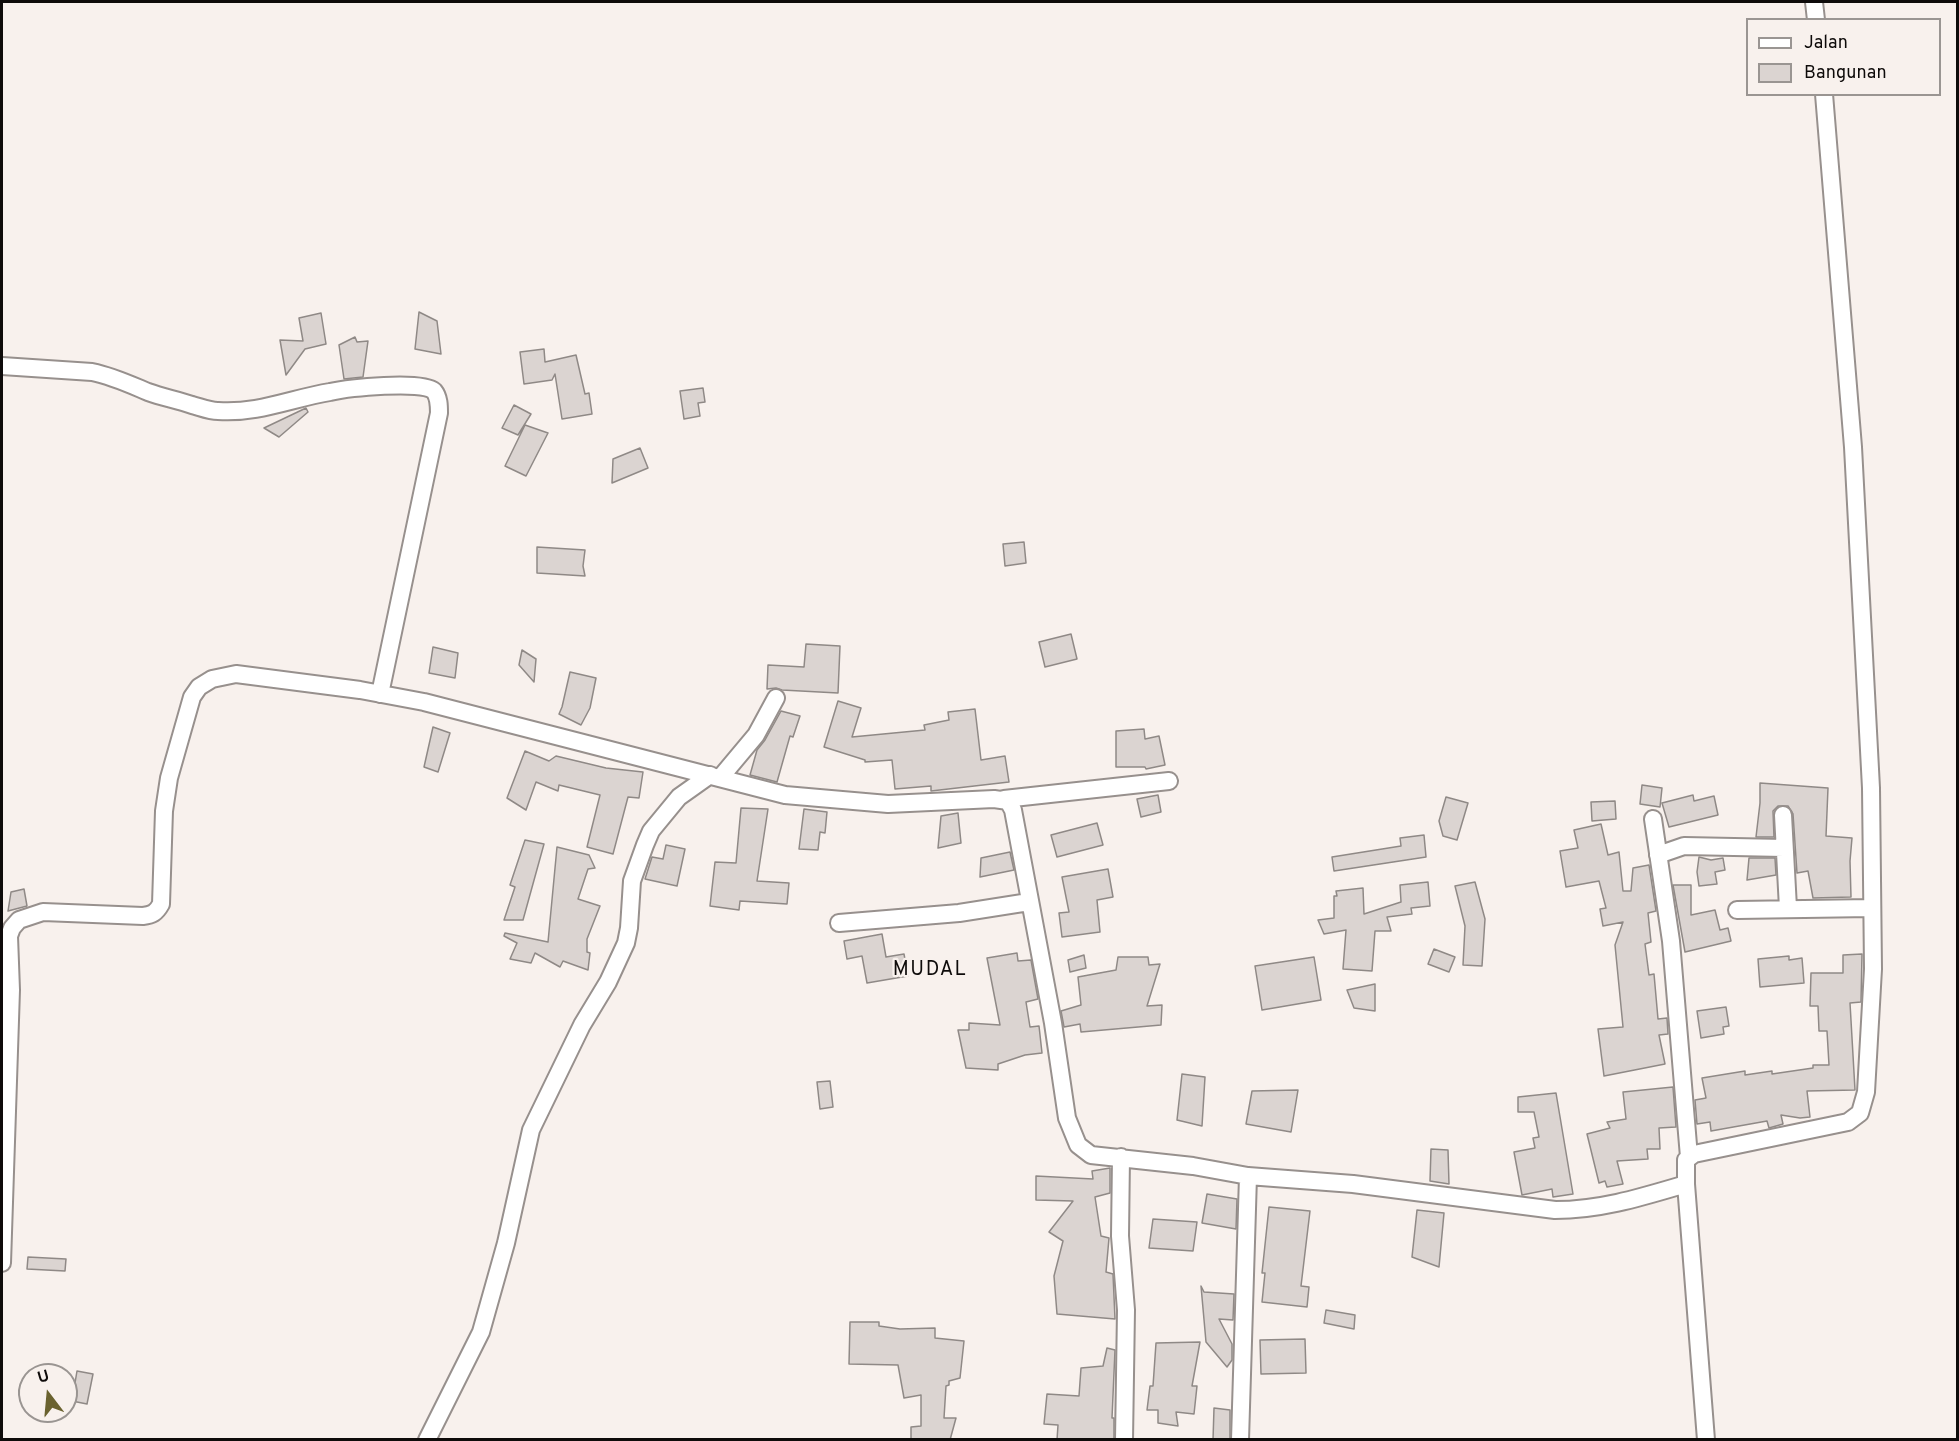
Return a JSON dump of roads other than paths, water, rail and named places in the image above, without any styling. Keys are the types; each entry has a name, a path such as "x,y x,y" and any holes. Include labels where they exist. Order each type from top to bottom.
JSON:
{"street":[{"path":"1814,2 1816,18"},
{"path":"1706,1440 1686,1162 1694,1154 1848,1122 1860,1113 1866,1092 1873,969 1871,788 1853,459 1824,96"},
{"path":"2,366 99,373 126,381 148,392 215,411 236,412 257,409 331,391 374,387 415,385 424,386 434,392 438,400 439,413 380,694"},
{"path":"2,1263 11,990 9,936 12,928 20,920 43,912 143,916 152,915 158,911 161,904 164,811 169,778 192,697 199,687 212,679 236,674 424,702 785,795 828,800 888,804 1004,799 1169,781"},
{"path":"427,1440 481,1332 503,1254 531,1130 582,1025 608,982 626,943 632,881 651,831 679,797 715,776 756,735 776,698"},
{"path":"1004,799 1010,802 1013,810 1053,1023 1067,1118 1073,1136 1080,1148 1087,1154 1193,1166 1248,1176 1353,1184 1555,1210 1623,1203 1686,1184"},
{"path":"1783,815 1788,908"},
{"path":"1653,819 1671,940 1689,1157"},
{"path":"1658,855 1684,846 1784,848"},
{"path":"839,923 958,913 1029,902"},
{"path":"1737,910 1871,908"},
{"path":"1121,1157 1120,1236 1126,1310 1124,1440"},
{"path":"1240,1440 1248,1176"}],"district":[{"name":"MUDAL","path":"930,971"}]}
